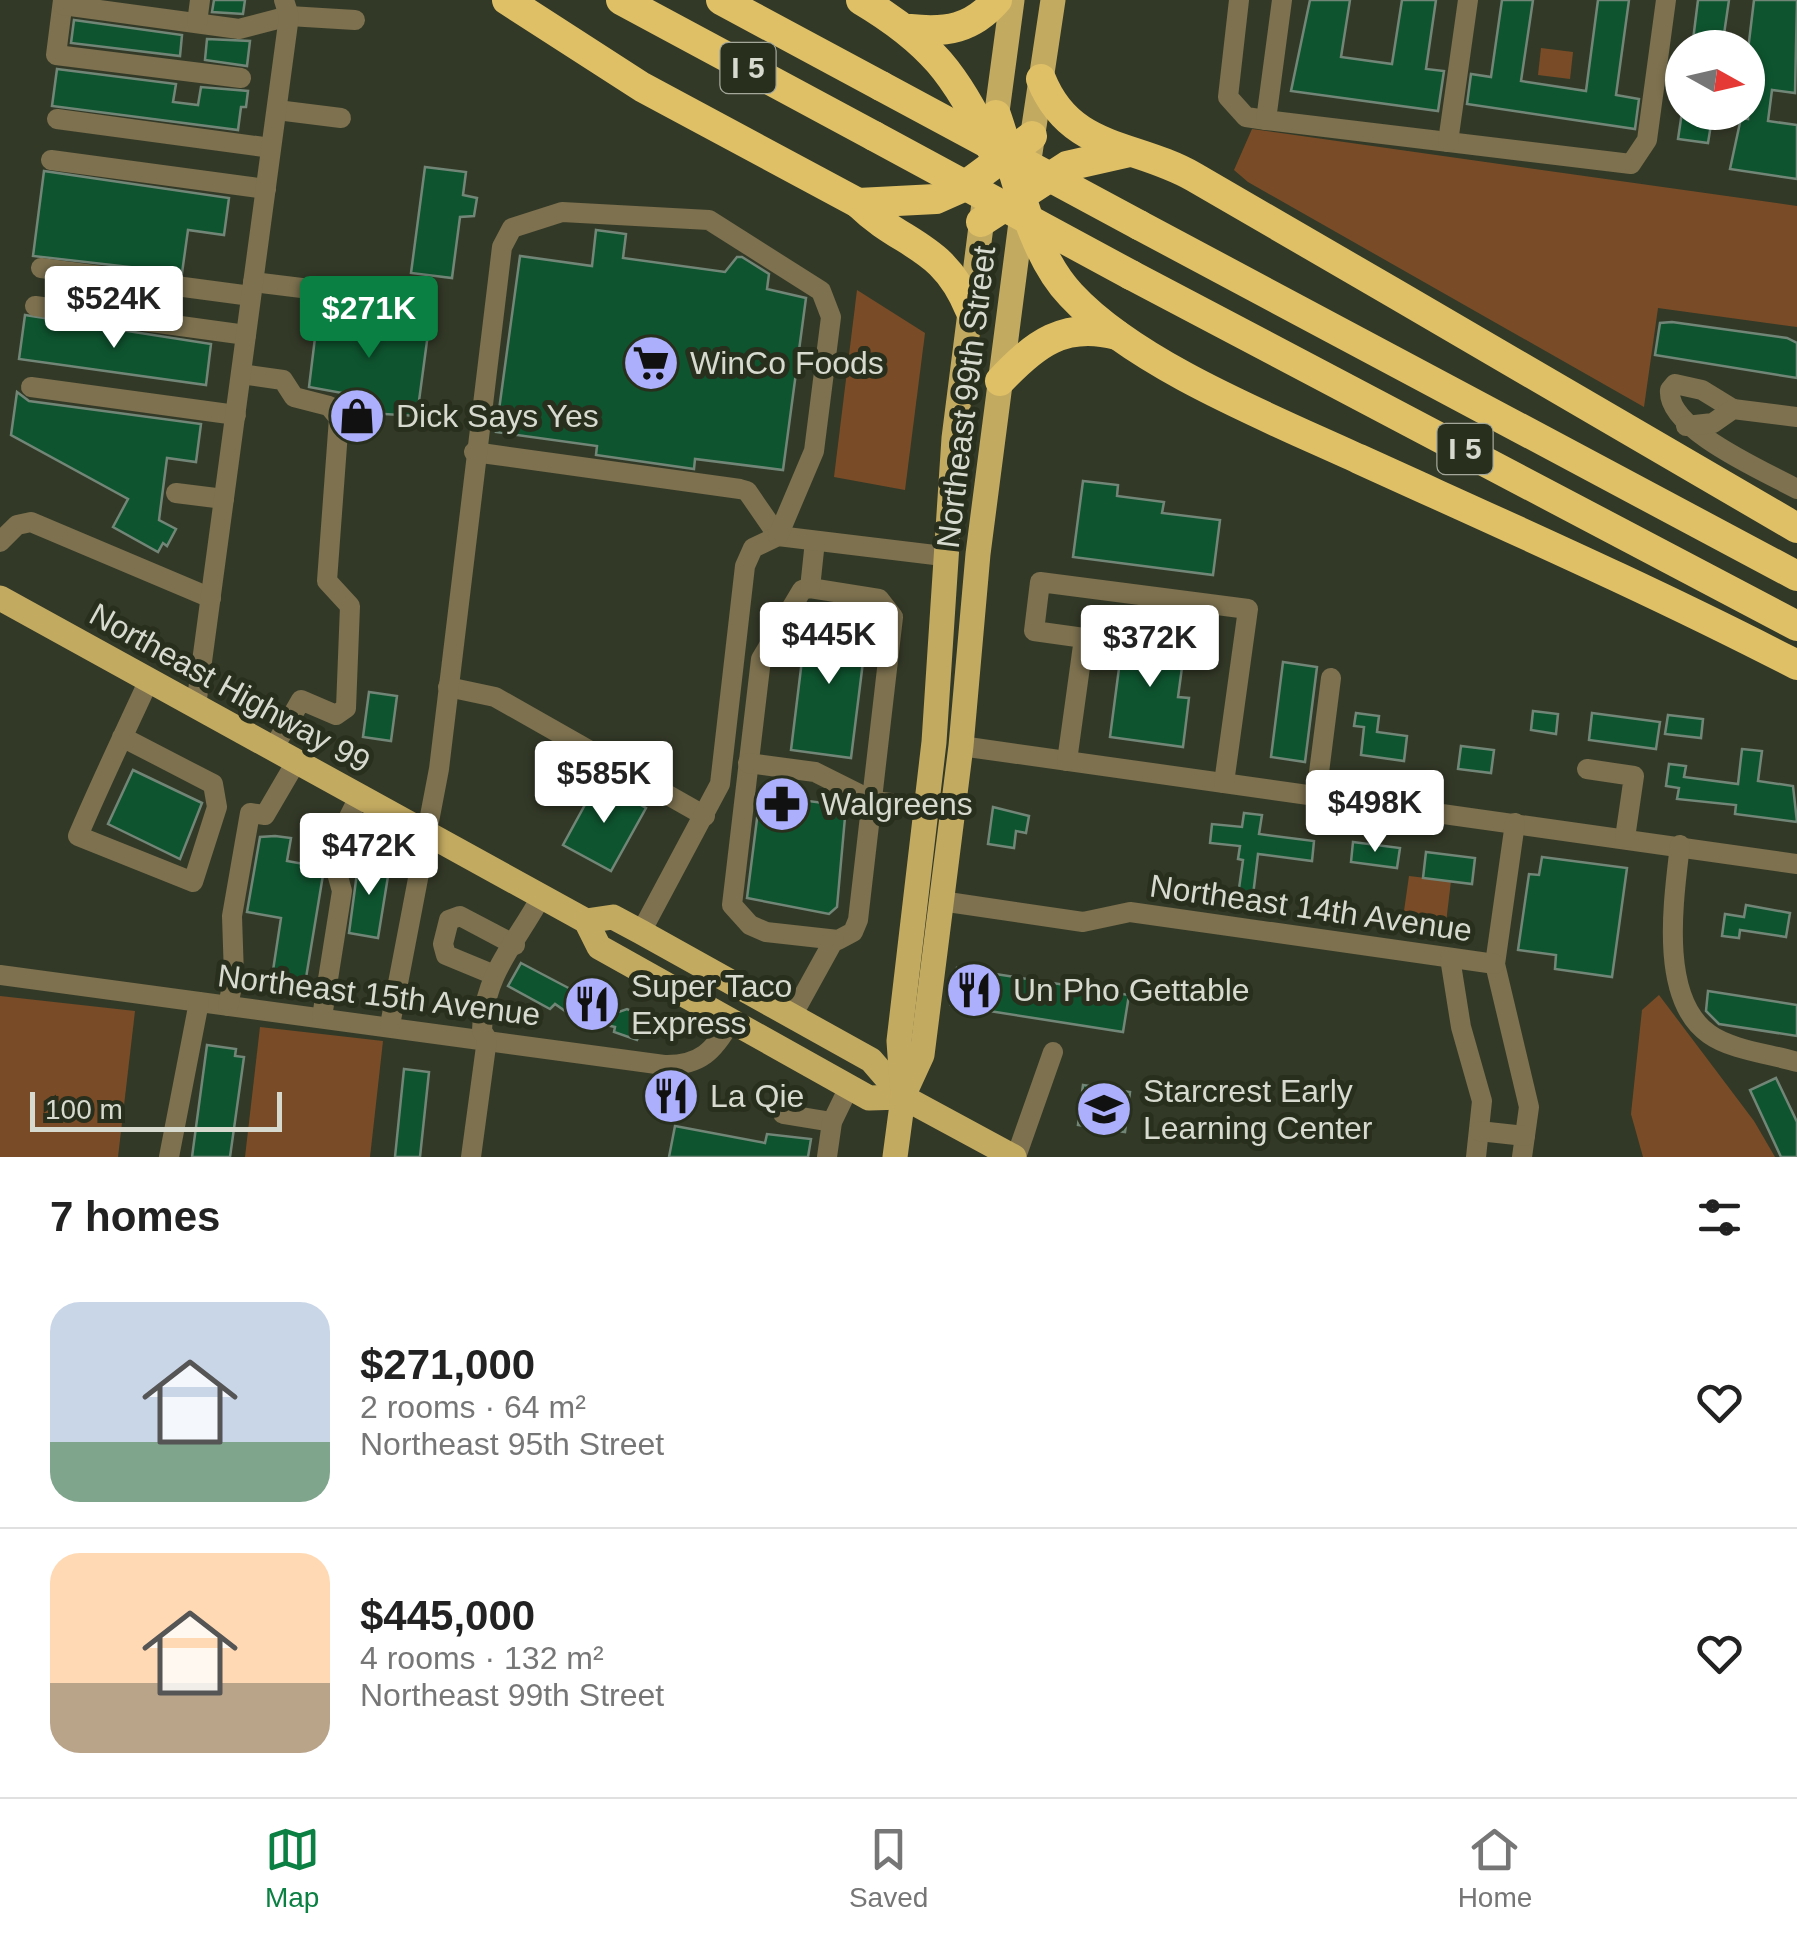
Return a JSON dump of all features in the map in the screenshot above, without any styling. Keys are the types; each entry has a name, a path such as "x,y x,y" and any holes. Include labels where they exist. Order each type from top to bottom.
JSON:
{"highway":[{"path":"507,0 642,87 858,202 876,220 938,258 956,280 970,310"},
{"name":"I 5","path":"621,0 1797,626"},
{"name":"I 5","path":"721,0 1797,576"},
{"path":"861,0 910,29 950,75 1004,153"},
{"path":"910,29 954,30 976,20 996,0"},
{"path":"1041,79 1054,108 1071,125 1193,176 1797,528"},
{"path":"996,115 1021,202 1060,281 1117,334 1282,424 1708,619 1797,665"},
{"path":"981,222 1021,202 1080,161 1132,152"},
{"path":"858,202 936,199 963,187 1004,153"},
{"path":"1000,382 1022,358 1058,333 1096,330 1117,334"}],"main road":[{"path":"996,115 1012,0"},
{"name":"Northeast 99th Street","path":"895,1157 903,1097 899,1041 928,807 943,561 981,222 1004,153 1041,79 1052,0"},
{"name":"Northeast 99th Street","path":"903,1097 922,1056 961,746 978,554 1021,202 1004,153"},
{"path":"943,561 955,620 948,720 961,746"},
{"name":"Northeast Highway 99","path":"0,598 586,921 600,947 869,1098 903,1097"},
{"name":"Northeast Highway 99","path":"586,921 613,917 641,932 871,1060 903,1097 1015,1157"}],"street":[{"path":"197,23 200,0"},
{"path":"1239,0 1228,96 1246,117 1631,164 1647,140 1666,0"},
{"path":"1266,120 1282,0"},
{"path":"1448,142 1468,0"},
{"path":"240,78 56,55 63,2 153,8 197,23 239,29 287,8 355,20"},
{"path":"196,706 272,148 287,8"},
{"path":"276,110 342,118"},
{"path":"57,119 272,148"},
{"path":"51,160 266,188"},
{"path":"390,1025 438,769 502,247 512,228 562,212 709,220 817,287 830,311 810,467 778,536"},
{"path":"41,268 252,289 318,290"},
{"path":"35,306 246,335"},
{"path":"241,374 283,380 294,397 329,406 339,418 328,581 350,606 346,708 336,715 301,700 273,749"},
{"path":"1797,417 1733,409 1688,384 1676,384 1669,398 1686,426 1797,489"},
{"path":"31,388 236,416"},
{"path":"1686,426 1713,422 1733,409"},
{"path":"474,452 740,489 747,491 778,536"},
{"path":"176,492 224,499"},
{"path":"0,542 17,525 31,522 211,598"},
{"path":"641,932 720,784 746,559 758,543 778,536 943,561"},
{"path":"810,588 815,541"},
{"path":"1067,761 1084,638 1034,631 1040,582 1248,610 1224,783"},
{"path":"810,588 878,599 892,613 858,924 846,937 834,940 766,932 750,925 732,905 762,659 802,590 810,588"},
{"path":"1316,796 1331,678"},
{"path":"122,737 212,784 217,807 193,882 78,836 122,737 150,680"},
{"path":"448,687 495,697 705,816"},
{"path":"961,746 1797,864"},
{"path":"228,1006 234,976 232,916 250,812 265,816 296,762"},
{"path":"748,763 815,772 873,801 928,807"},
{"path":"1587,769 1634,776 1625,838"},
{"path":"322,1017 342,891 333,858 336,843 359,797"},
{"path":"1479,1131 1523,1146 1528,1106 1523,1068 1500,998 1495,964 1515,823"},
{"path":"1680,845 1671,929 1674,967 1695,1022 1712,1037 1797,1062"},
{"path":"471,1157 487,1038 482,1032 483,1006 492,974 515,944 541,897"},
{"name":"Northeast 14th Avenue","path":"942,900 1083,922 1130,912 1495,964"},
{"path":"492,974 446,955 443,944 449,920 460,916 515,944"},
{"path":"792,1016 834,940"},
{"path":"1450,958 1461,1027 1482,1101 1476,1157"},
{"name":"Northeast 15th Avenue","path":"0,975 687,1066 707,1056 731,1021"},
{"path":"169,1157 199,1002"},
{"path":"1015,1157 1053,1052"},
{"path":"827,1157 832,1122 849,1086"},
{"path":"782,1114 832,1122"}],"shaded area":[{"path":"1541,48 1573,52 1570,79 1538,75"},
{"path":"1252,129 1797,206 1797,327 1658,308 1644,407 1248,182 1234,170"},
{"path":"857,290 925,333 905,490 834,477"},
{"path":"1409,876 1451,881 1445,931 1402,925"},
{"path":"1659,995 1754,1121 1775,1157 1643,1157 1631,1114 1642,1010"},
{"path":"0,996 135,1011 118,1157 0,1157"},
{"path":"260,1027 383,1041 370,1157 245,1157"}],"building":[{"path":"214,0 245,0 243,14 212,12"},
{"path":"1310,0 1350,0 1341,57 1392,64 1402,0 1436,0 1426,69 1444,71 1438,111 1291,91"},
{"path":"1502,0 1533,0 1521,81 1586,91 1598,0 1629,0 1616,95 1639,99 1635,129 1467,104 1471,74 1491,77"},
{"path":"1698,0 1729,0 1725,30 1694,30"},
{"path":"1754,0 1797,0 1795,93 1772,90 1768,121 1797,125 1797,179 1730,169 1738,130 1765,130 1765,30 1750,30"},
{"path":"74,20 182,35 180,56 71,43"},
{"path":"207,39 250,41 247,66 205,60"},
{"path":"57,69 176,84 173,102 198,105 201,87 248,91 246,107 241,107 238,130 52,106"},
{"path":"1679,130 1710,130 1708,143 1678,139"},
{"path":"425,167 466,172 463,195 477,198 474,216 460,217 452,278 411,273"},
{"path":"44,171 229,198 224,235 188,230 182,273 33,256"},
{"name":"WinCo Foods","path":"596,230 626,234 623,258 725,272 737,257 742,257 769,274 767,289 806,298 783,470 695,459 694,469 596,455 597,446 496,432 520,256 592,266"},
{"path":"319,305 361,311 360,317 429,326 417,416 351,412 348,394 309,387"},
{"path":"25,315 211,344 206,385 19,359"},
{"path":"1660,323 1787,338 1797,343 1797,378 1655,355"},
{"path":"17,392 29,401 201,424 196,462 167,458 159,520 176,529 167,546 163,543 158,552 113,527 128,499 11,435"},
{"path":"1083,481 1118,485 1117,496 1164,502 1162,513 1220,520 1213,575 1073,557"},
{"path":"807,619 868,622 851,758 791,750"},
{"path":"1124,630 1186,638 1178,697 1189,698 1183,747 1110,737"},
{"path":"1283,662 1317,667 1305,762 1271,757"},
{"path":"369,692 397,696 391,741 363,737"},
{"path":"1533,711 1558,714 1556,734 1531,730"},
{"path":"1356,713 1379,716 1377,732 1407,736 1404,761 1361,755 1364,727 1354,726"},
{"path":"1592,713 1660,722 1656,749 1589,740"},
{"path":"1668,715 1703,719 1701,738 1665,734"},
{"path":"1461,746 1494,750 1491,773 1458,769"},
{"path":"1742,749 1762,751 1758,781 1793,786 1797,822 1735,814 1736,805 1677,799 1679,788 1666,786 1669,764 1686,766 1684,777 1738,784"},
{"path":"133,770 202,803 180,859 108,824"},
{"path":"598,781 646,808 611,871 563,845"},
{"name":"Walgreens","path":"774,783 794,786 793,799 846,806 837,907 829,914 747,898 759,803 772,793"},
{"path":"993,807 1029,816 1026,833 1016,831 1014,848 988,844"},
{"path":"1244,813 1262,815 1259,834 1314,841 1312,861 1258,854 1251,912 1236,910 1243,860 1238,859 1240,846 1210,843 1212,824 1242,827"},
{"path":"260,837 291,838 287,861 321,867 323,875 305,984 272,977 281,918 247,912"},
{"path":"1353,842 1400,848 1397,868 1351,862"},
{"path":"1426,852 1475,858 1472,884 1423,878"},
{"path":"1542,857 1627,868 1612,977 1555,969 1556,955 1518,950 1529,874 1539,875"},
{"path":"359,858 390,864 378,938 349,933"},
{"path":"1746,905 1790,913 1786,937 1740,930 1739,938 1722,936 1725,914 1744,917"},
{"path":"521,963 616,1013 627,1009 647,1018 637,1040 614,1032 615,1027 575,1018 555,1004 550,1009 508,986"},
{"path":"957,968 1129,995 1123,1032 951,1005"},
{"path":"1708,991 1797,1005 1797,1036 1719,1024 1706,1011"},
{"path":"207,1045 236,1049 235,1056 244,1057 230,1157 192,1157"},
{"path":"404,1069 429,1072 420,1157 395,1157"},
{"path":"1776,1078 1797,1122 1797,1157 1781,1157 1750,1090"},
{"name":"Starcrest Early Learning Center","path":"1083,1085 1130,1092 1125,1132 1078,1125"},
{"path":"675,1126 765,1143 767,1134 811,1139 808,1157 669,1157"}],"place":[{"name":"WinCo Foods","path":"651,363"},
{"name":"Dick Says Yes","path":"357,416"},
{"name":"Walgreens","path":"782,804"},
{"name":"Un Pho Gettable","path":"974,990"},
{"name":"Super Taco Express","path":"592,1004"},
{"name":"La Qie","path":"671,1096"},
{"name":"Starcrest Early Learning Center","path":"1104,1109"}]}
